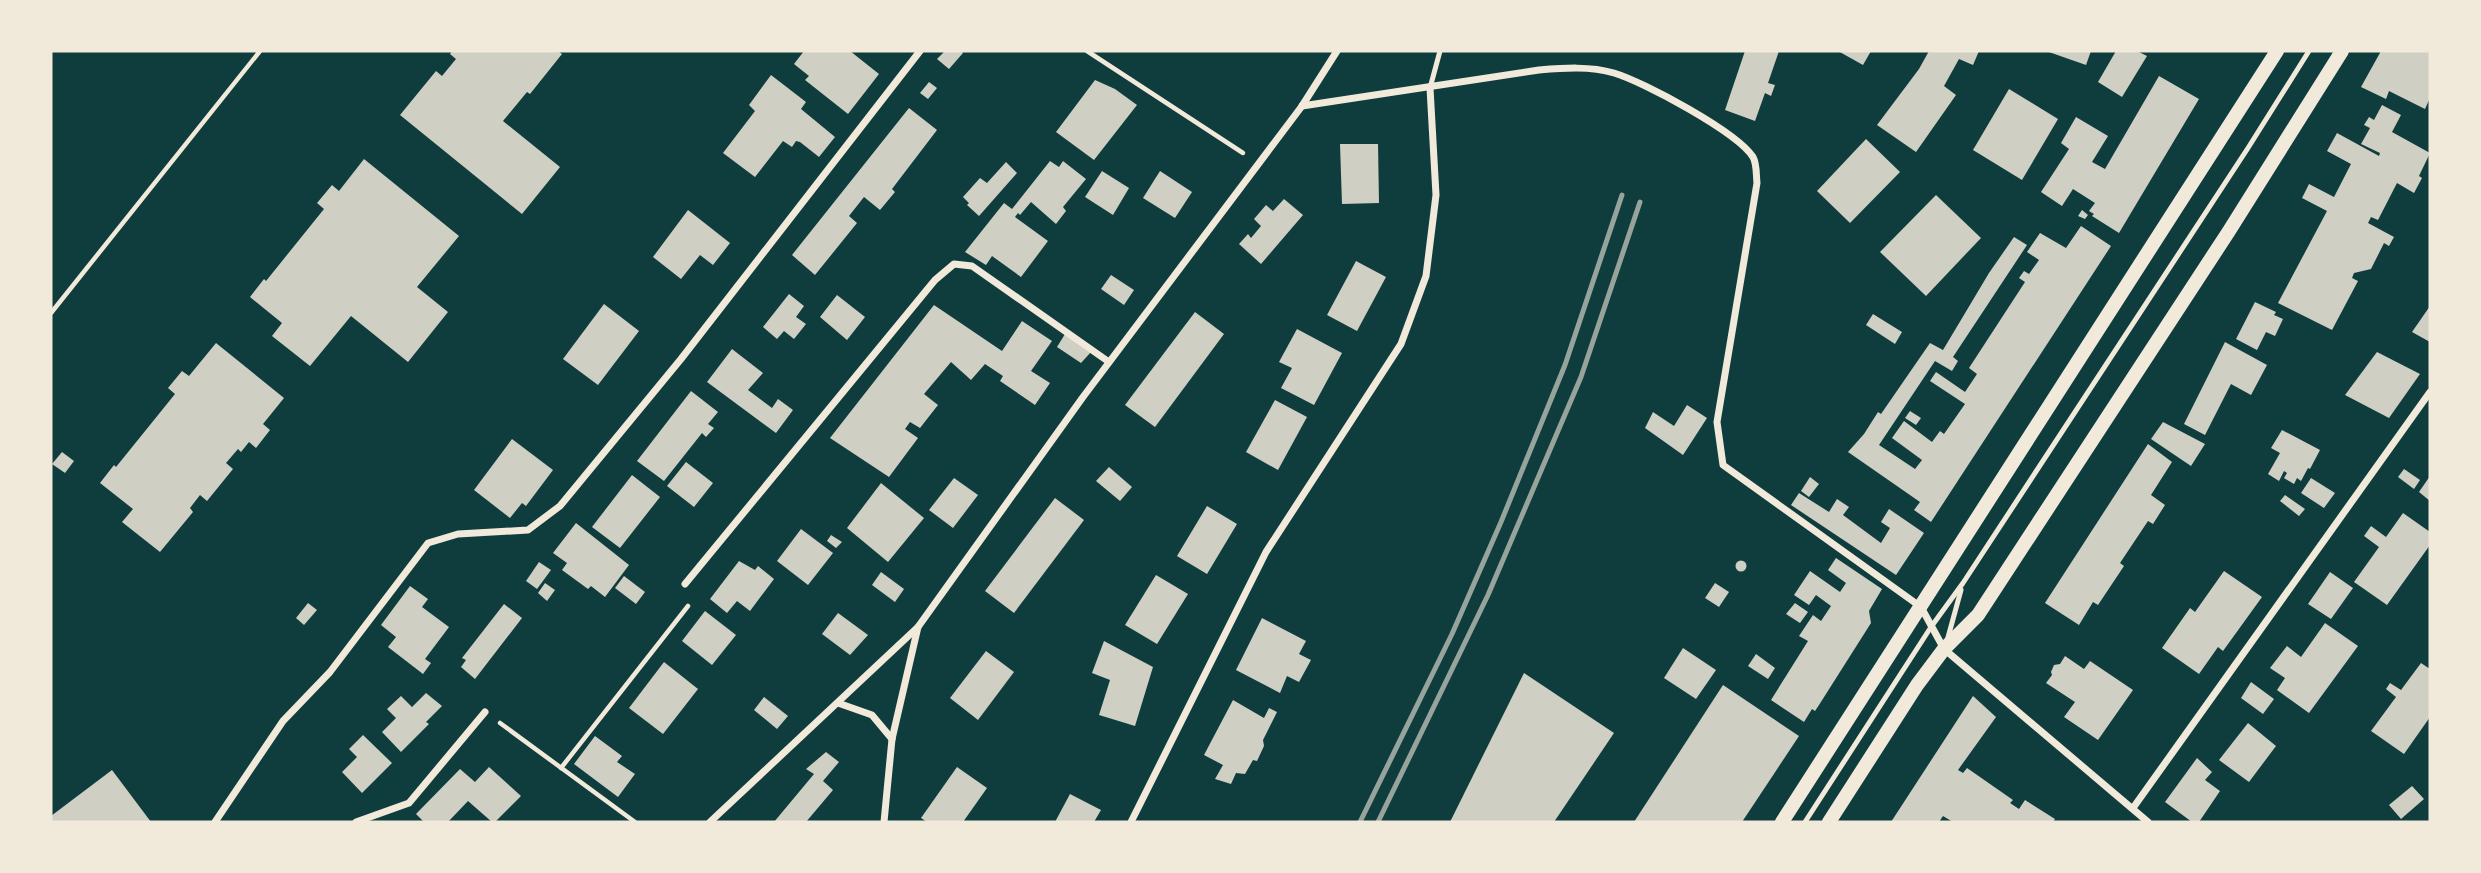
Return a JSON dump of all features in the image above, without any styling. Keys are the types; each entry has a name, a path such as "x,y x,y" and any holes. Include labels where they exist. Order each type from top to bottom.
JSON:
{"main road":[{"path":"1782,822 2277,51"},
{"path":"1829,822 1917,685 1944,649 1978,615 2229,231 2342,51"}],"street":[{"path":"215,822 283,721 330,672 428,543 458,534 528,530 560,506 681,359 920,51"},
{"path":"710,822 918,627 1109,362 1302,106 1337,51"},
{"path":"1302,106 1576,67 1615,73 1688,108 1742,144 1754,159 1757,183 1717,422 1723,465 1921,607 1944,649 2148,822"},
{"path":"1131,822 1266,552 1401,344 1426,276 1436,195 1430,88"},
{"path":"685,584 935,280 954,264 972,266 1109,362"},
{"path":"2133,808 2430,393"},
{"path":"884,822 892,739 918,627"},
{"path":"838,703 872,715 892,739"},
{"path":"356,822 409,803 485,712"}],"lane":[{"path":"1430,88 1440,51"},
{"path":"1805,822 2309,51"},
{"path":"1944,649 1963,583"}],"path":[{"path":"51,313 260,51"},
{"path":"1087,51 1259,163"},
{"path":"561,768 689,605"},
{"path":"485,712 635,822"}],"building":[{"path":"452,51 558,51 562,54 530,94 527,92 503,121 560,167 522,214 400,115 436,71 442,76 456,59 450,54"},
{"path":"804,51 850,51 879,74 848,114 805,80 809,76 794,64"},
{"path":"945,51 963,53 949,69 937,59"},
{"path":"1745,51 1779,51 1768,83 1775,85 1771,96 1765,93 1755,121 1725,110"},
{"path":"1838,51 1871,51 1863,65"},
{"path":"1929,51 1979,51 1973,65 1959,59 1944,86 1956,95 1916,152 1877,125 1919,69"},
{"path":"2046,51 2091,51 2086,65"},
{"path":"2116,51 2137,51 2147,56 2122,97 2098,82"},
{"path":"2381,51 2430,51 2430,98 2425,109 2389,91 2386,99 2361,87"},
{"path":"771,75 806,102 801,109 835,137 819,157 800,142 796,141 792,147 783,141 755,177 723,153 755,111 749,105"},
{"path":"2159,76 2199,99 2119,233 2092,216 2094,214 2089,211 2095,203 2073,189 2062,206 2041,192 2069,149 2061,143 2076,117 2108,136 2092,162 2105,169"},
{"path":"1095,80 1115,89 1137,105 1094,160 1056,132"},
{"path":"929,82 937,88 928,99 920,93"},
{"path":"2009,89 2058,119 2022,180 1973,150"},
{"path":"2382,105 2401,115 2392,132 2430,153 2414,193 2397,183 2378,220 2371,217 2368,223 2394,237 2389,246 2384,243 2371,269 2354,273 2352,278 2358,281 2332,330 2278,303 2327,211 2302,198 2309,184 2334,197 2351,164 2327,151 2337,133 2379,156 2380,153 2361,144 2370,128 2364,125 2369,117 2374,120"},
{"path":"909,108 937,130 892,189 895,192 880,210 864,197 849,216 857,223 815,275 792,255"},
{"path":"1866,139 1900,172 1850,223 1817,191"},
{"path":"1340,144 1378,144 1379,203 1342,204"},
{"path":"364,159 459,236 417,287 448,312 408,362 351,316 310,366 272,336 282,323 250,297 324,209 317,203 332,185 339,191"},
{"path":"1050,161 1059,167 1063,161 1086,179 1063,207 1066,211 1056,224 1031,202 1015,217 1048,241 1021,277 992,256 986,265 965,252 1004,203 1012,209"},
{"path":"1006,162 1017,173 979,216 963,197 980,178 987,183"},
{"path":"1102,171 1129,188 1113,215 1085,197"},
{"path":"1160,171 1192,192 1175,218 1143,198"},
{"path":"1936,195 1981,238 1926,296 1880,252"},
{"path":"1284,199 1303,215 1261,264 1239,244 1248,234 1251,238 1261,226 1254,219 1266,205 1273,211"},
{"path":"688,210 730,243 713,265 700,255 681,279 653,257"},
{"path":"2082,210 2088,215 2085,219 2078,216"},
{"path":"2081,226 2111,246 1931,522 1914,510 1920,502 1848,452 1878,412 1881,414 1930,343 1943,350 2014,237 2027,245 1953,357 1958,361 1952,371 1935,361 1879,445 1915,469 1922,460 1892,438 1904,421 1932,442 1940,431 1944,434 1965,404 1930,381 1936,372 1965,392 1977,374 1969,368 2025,282 2019,278 2024,271 2029,274 2039,260 2027,252 2040,233 2066,248"},
{"path":"1356,261 1386,277 1357,331 1327,315"},
{"path":"1111,275 1134,290 1124,305 1101,289"},
{"path":"789,294 804,306 796,317 806,324 794,339 784,331 777,339 763,327"},
{"path":"837,295 865,317 847,340 820,317"},
{"path":"2255,302 2276,312 2274,315 2283,319 2275,336 2266,332 2257,350 2236,339"},
{"path":"604,304 639,331 598,385 563,359"},
{"path":"934,305 1002,351 1022,321 1052,341 1031,371 1050,383 1035,405 1000,381 1003,376 985,364 971,380 951,362 924,394 938,405 920,428 910,422 905,429 918,438 889,477 830,438"},
{"path":"2430,306 2430,342 2412,332"},
{"path":"1195,312 1224,334 1155,427 1125,405"},
{"path":"1873,314 1902,332 1895,344 1866,325"},
{"path":"1297,329 1342,353 1314,405 1281,388 1292,368 1279,362"},
{"path":"1065,334 1091,352 1081,363 1057,347"},
{"path":"2225,342 2267,365 2251,395 2231,384 2205,435 2184,424"},
{"path":"216,343 284,398 263,424 270,430 256,448 249,442 241,452 238,449 226,463 233,469 207,501 200,495 190,508 193,512 160,552 122,522 133,509 100,483 175,394 168,388 182,371 189,376"},
{"path":"732,349 763,373 748,390 772,408 778,399 793,410 776,433 707,382"},
{"path":"2377,352 2420,374 2389,418 2345,395"},
{"path":"691,391 718,412 708,424 714,428 706,437 702,433 664,481 637,461"},
{"path":"1275,400 1307,417 1278,470 1246,452"},
{"path":"1687,405 1707,418 1683,455 1645,428 1653,412 1674,426"},
{"path":"1910,411 1921,418 1916,425 1905,418"},
{"path":"2163,422 2205,444 2191,466 2151,439"},
{"path":"2282,430 2320,450 2301,481 2297,478 2294,484 2284,478 2287,473 2284,471 2279,481 2268,474 2280,453 2271,448"},
{"path":"512,439 553,470 526,506 522,503 510,518 474,490"},
{"path":"2148,444 2172,462 2151,495 2165,505 2153,524 2148,521 2120,563 2124,566 2098,605 2093,602 2079,625 2045,603"},
{"path":"62,452 74,461 65,473 52,464"},
{"path":"686,462 713,483 694,507 667,486"},
{"path":"1109,467 1132,487 1120,501 1096,481"},
{"path":"2404,469 2420,480 2414,489 2398,477"},
{"path":"632,475 660,497 620,548 592,527"},
{"path":"2430,476 2430,501 2419,492"},
{"path":"1810,477 1819,484 1809,497 1801,491"},
{"path":"954,478 978,495 953,528 929,510"},
{"path":"2311,478 2335,493 2324,508 2301,493"},
{"path":"881,483 924,518 888,562 847,528"},
{"path":"1799,493 1829,512 1837,499 1849,507 1843,515 1881,543 1890,528 1881,522 1889,509 1924,533 1896,575 1791,505"},
{"path":"2285,495 2305,509 2299,516 2280,501"},
{"path":"1055,498 1084,520 1014,613 985,591"},
{"path":"1207,506 1237,524 1207,574 1177,556"},
{"path":"2403,513 2430,532 2430,545 2387,605 2354,582 2379,547 2364,536 2371,526 2386,537"},
{"path":"576,523 629,565 605,597 591,586 588,589 562,570 567,563 553,553"},
{"path":"801,529 833,553 808,585 777,561"},
{"path":"831,535 842,542 836,548 827,541"},
{"path":"1836,558 1882,589 1869,611 1871,623 1815,711 1812,709 1804,722 1771,700 1808,641 1799,636 1813,615 1821,621 1831,606 1816,595 1809,605 1794,595 1810,571 1840,592 1846,583 1828,570"},
{"path":"1741,560 1747,566 1741,572 1735,566"},
{"path":"739,561 755,570 758,566 774,579 750,611 737,601 727,613 710,599"},
{"path":"539,562 551,570 537,589 526,581"},
{"path":"2224,571 2262,597 2223,651 2218,647 2199,674 2162,648 2190,608 2195,612"},
{"path":"881,572 904,589 895,602 872,585"},
{"path":"2330,572 2353,588 2331,619 2308,604"},
{"path":"1156,575 1188,594 1157,644 1125,625"},
{"path":"624,576 645,592 636,604 615,588"},
{"path":"545,583 555,590 547,601 538,593"},
{"path":"1715,583 1729,592 1719,607 1705,598"},
{"path":"410,586 428,599 422,607 449,627 425,659 431,663 423,674 388,647 396,637 381,625"},
{"path":"308,603 317,610 304,625 296,618"},
{"path":"1795,603 1808,612 1800,623 1786,614"},
{"path":"504,604 522,618 475,679 461,667 466,660 462,658"},
{"path":"705,611 736,635 712,665 682,641"},
{"path":"838,613 868,635 850,655 822,634"},
{"path":"1262,618 1306,641 1299,654 1311,660 1299,682 1287,676 1280,693 1236,670"},
{"path":"2325,623 2358,646 2309,713 2277,690 2285,678 2270,668 2287,646 2301,657"},
{"path":"1104,641 1153,667 1135,726 1099,715 1110,680 1092,673"},
{"path":"1683,648 1716,670 1696,699 1664,678"},
{"path":"986,651 1014,672 978,720 950,698"},
{"path":"1756,654 1775,668 1768,679 1748,666"},
{"path":"2065,656 2084,669 2090,661 2133,690 2098,740 2064,717 2075,702 2046,683 2052,675 2054,665 2060,664"},
{"path":"664,662 698,689 663,734 629,708"},
{"path":"2421,663 2430,669 2430,717 2404,754 2371,731 2396,697 2386,689 2390,683 2401,690"},
{"path":"1524,673 1614,733 1554,822 1450,822"},
{"path":"2251,682 2274,699 2263,714 2241,698"},
{"path":"1723,685 1799,736 1742,822 1634,822"},
{"path":"426,693 442,706 426,722 429,724 401,752 382,732 396,718 387,709 401,696 412,707"},
{"path":"1973,696 1996,717 1958,770 1963,773 1967,768 2013,800 2010,803 2019,809 2025,800 2055,819 2053,822 1953,822 1943,816 1939,822 1891,822"},
{"path":"764,697 788,716 777,729 754,710"},
{"path":"1233,700 1264,718 1269,708 1277,712 1263,740 1264,746 1257,761 1253,760 1245,774 1236,773 1231,784 1215,779 1223,765 1204,755"},
{"path":"2248,723 2276,746 2249,782 2219,760"},
{"path":"363,735 392,763 362,793 342,772 357,757 349,749"},
{"path":"595,736 622,756 617,762 635,774 618,797 574,764"},
{"path":"826,752 839,762 823,781 833,790 806,822 774,822 814,774 806,769"},
{"path":"2197,758 2212,772 2205,780 2220,791 2199,822 2192,822 2165,802"},
{"path":"489,767 521,796 495,822 468,801 448,822 424,822 416,814 460,769 475,782"},
{"path":"957,767 987,788 963,822 927,822 921,818"},
{"path":"112,770 151,822 51,822 51,816"},
{"path":"2412,786 2424,799 2401,819 2389,805"},
{"path":"1070,794 1101,810 1094,822 1055,822"}],"railway":[{"path":"1360,822 1452,634 1501,522 1565,365 1622,195"},
{"path":"1378,822 1488,595 1581,377 1640,202"}]}
